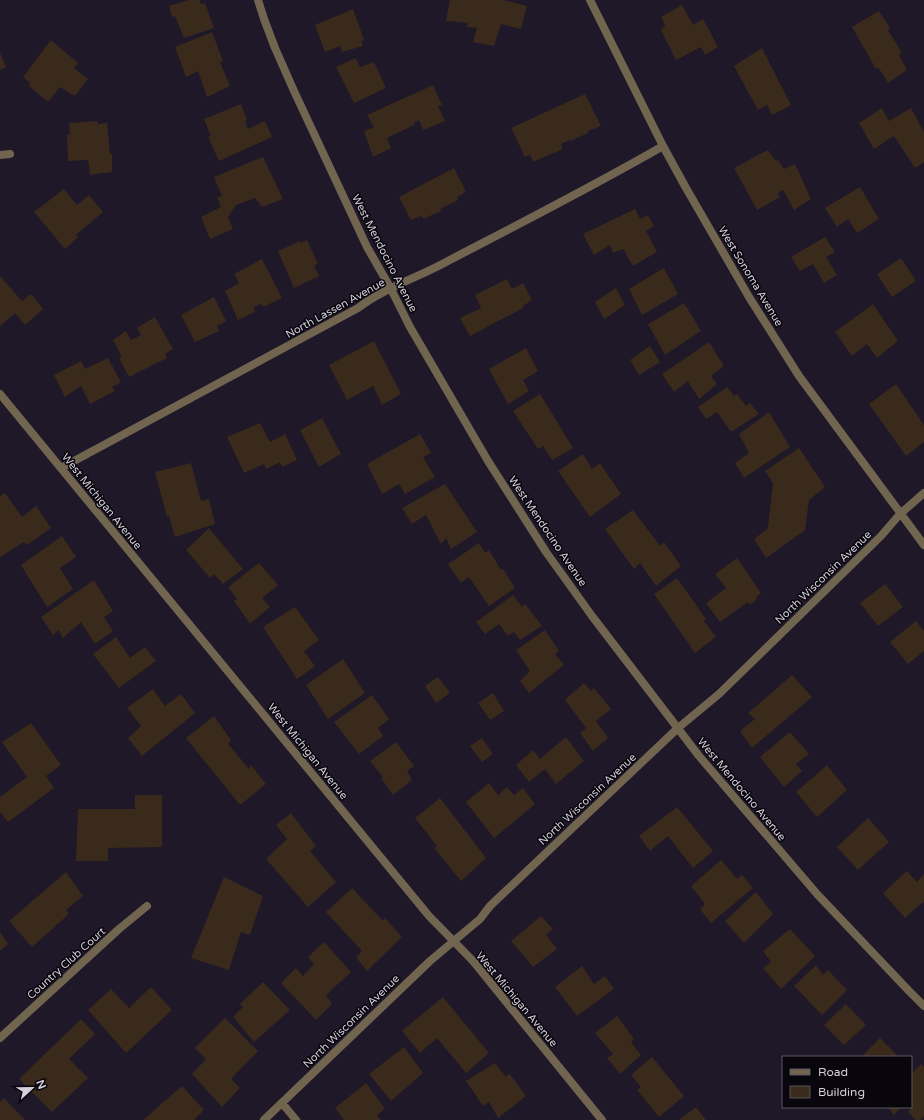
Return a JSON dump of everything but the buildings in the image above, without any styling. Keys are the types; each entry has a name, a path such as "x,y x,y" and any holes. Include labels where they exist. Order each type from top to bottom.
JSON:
{"street":[{"name":"West Mendocino Avenue","path":"258,0 272,41 294,91 367,247 391,289 410,327 484,454 546,552 592,616 698,756 817,894 924,1006"},
{"name":"West Sonoma Avenue","path":"590,0 663,146 749,297 799,376 924,545"},
{"name":"North Lassen Avenue","path":"61,468 358,308 369,300 439,266 623,170 663,146"},
{"path":"0,155 10,154"},
{"name":"West Michigan Avenue","path":"0,394 429,916 472,961 602,1120"},
{"name":"North Wisconsin Avenue","path":"264,1120 423,968 480,919 490,906 678,728 719,694 881,536 900,514 924,493"},
{"name":"Country Club Court","path":"0,1038 119,929 147,906"},
{"path":"282,1103 296,1120"}]}
